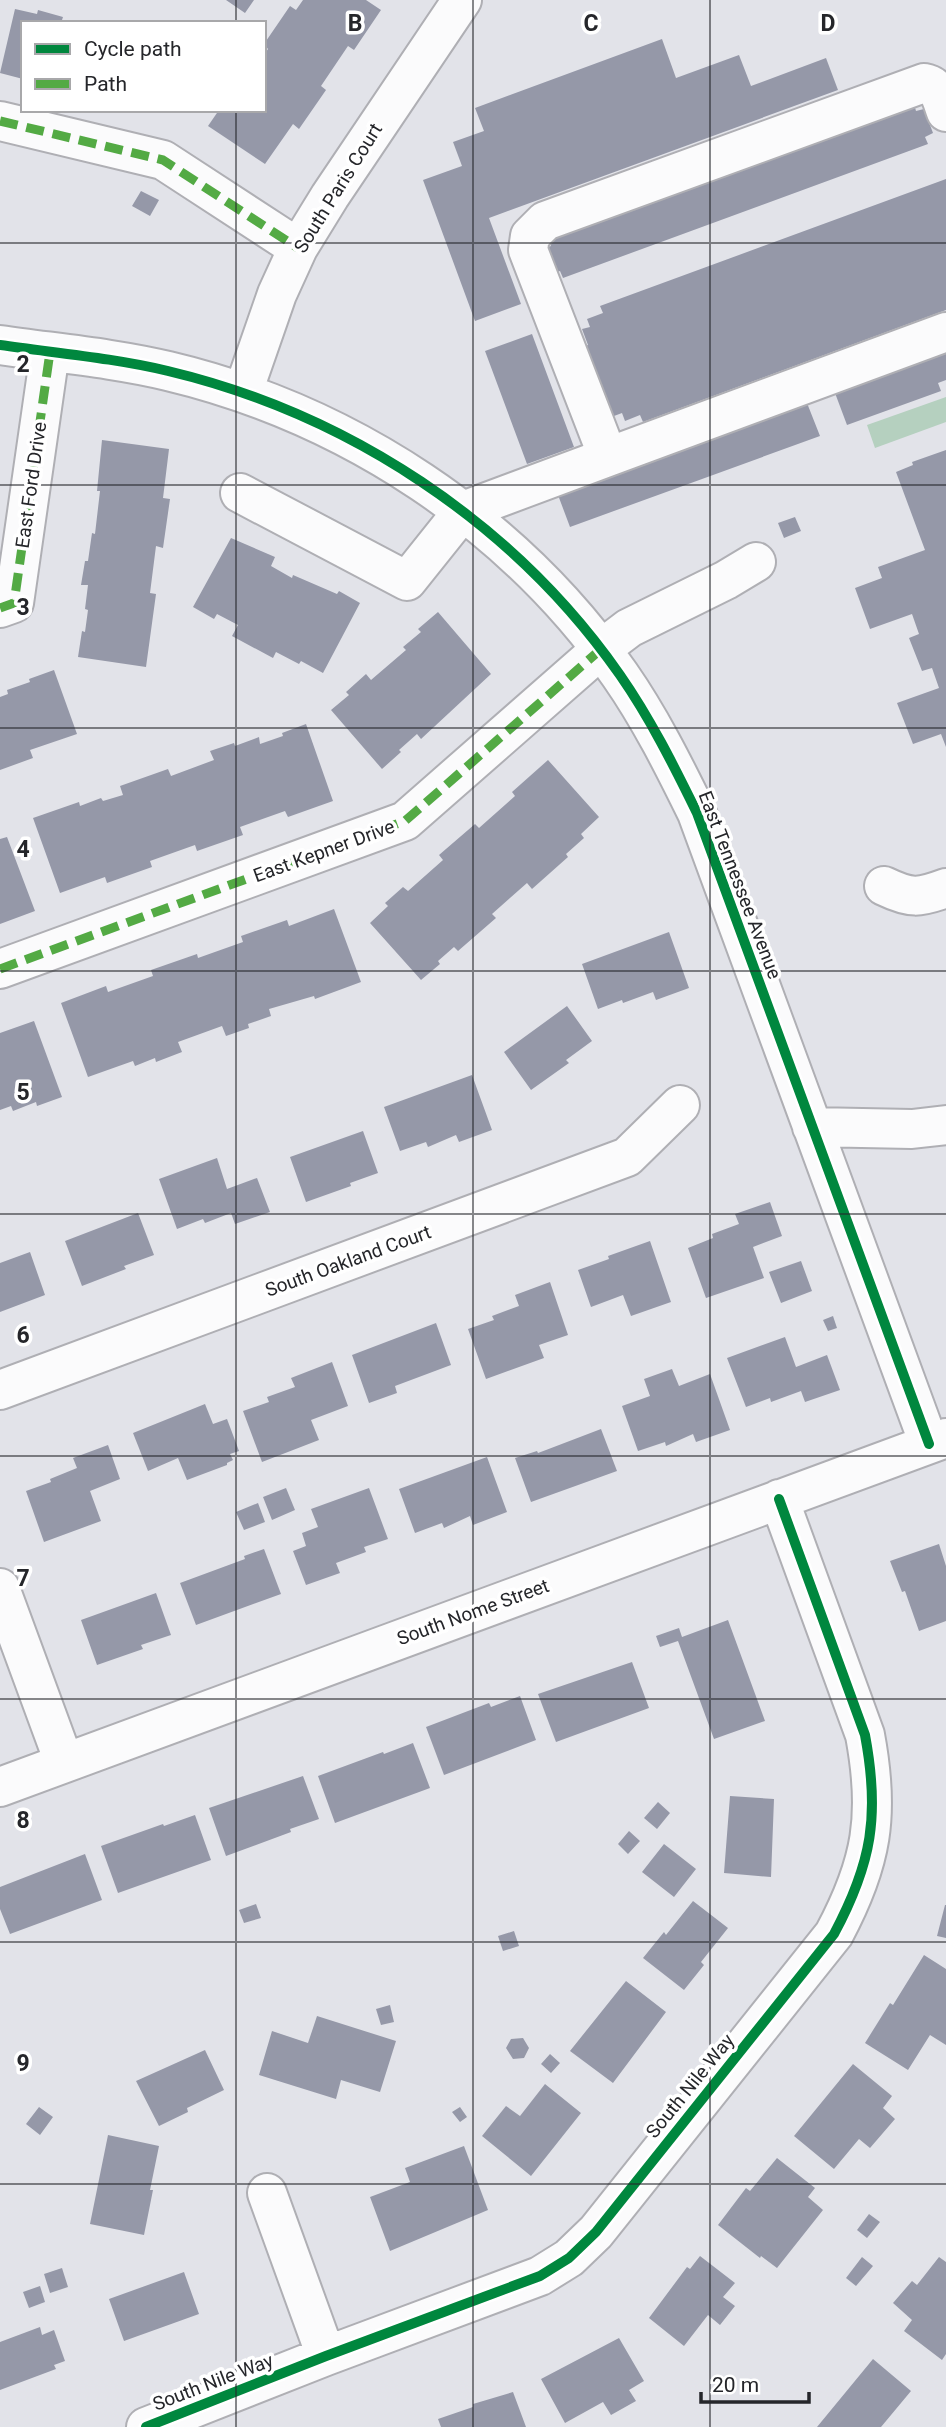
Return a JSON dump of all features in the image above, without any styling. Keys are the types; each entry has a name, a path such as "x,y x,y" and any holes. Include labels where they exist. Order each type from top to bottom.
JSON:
{"street":[{"name":"South Paris Court","path":"243,392 277,293 298,248 330,196 463,0"},
{"path":"608,457 528,250 530,236 537,227 545,221 924,83 933,85 938,90 946,112"},
{"path":"0,121 163,160 298,248"},
{"path":"240,493 407,581 463,512 946,332"},
{"name":"East Tennessee Avenue","path":"0,345 166,370 243,392 318,422 388,460 463,512 515,555 570,612 620,675 662,742 697,813 813,1127 938,1441"},
{"name":"East Ford Drive","path":"0,608 14,603 50,352"},
{"name":"East Kepner Drive","path":"0,969 405,821 600,650 629,628 726,580 756,562"},
{"path":"884,886 902,895 920,898 946,888"},
{"name":"South Oakland Court","path":"0,1390 627,1157 680,1105"},
{"path":"813,1127 912,1129 946,1125"},
{"name":"South Nome Street","path":"0,1787 938,1441"},
{"name":"South Nile Way","path":"146,2427 540,2276 569,2258 596,2232 834,1934 852,1900 868,1851 873,1812 872,1773 865,1735 779,1499"},
{"path":"0,1588 64,1762"},
{"path":"267,2193 326,2356"}],"green space":[{"path":"946,397 946,422 875,448 867,425"}],"building":[{"path":"226,0 254,0 245,13"},
{"path":"303,0 366,0 381,10 354,50 348,46 321,86 326,90 299,129 293,124 265,164 208,126 218,112 266,112 266,41 290,6 296,10"},
{"path":"15,9 37,14 38,10 63,17 62,21 21,21 21,78 0,73"},
{"path":"662,39 676,78 739,55 751,86 826,58 838,90 489,218 521,304 475,321 423,180 462,166 453,142 484,131 475,108"},
{"path":"914,104 916,111 924,109 933,133 925,137 928,144 563,278 560,271 552,274 543,249 551,246 548,238"},
{"path":"946,179 946,310 643,422 640,415 625,421 622,413 614,416 608,401 601,404 580,348 588,345 582,329 590,327 587,319 603,313 600,306"},
{"path":"141,191 159,200 150,216 132,206"},
{"path":"532,334 574,447 527,464 485,351"},
{"path":"946,352 946,380 938,383 941,391 847,425 835,393"},
{"path":"807,403 820,436 570,527 558,495"},
{"path":"102,440 169,449 163,498 170,499 163,548 156,546 150,593 156,594 146,667 78,657 88,610 85,609 88,585 81,585 92,533 95,534"},
{"path":"946,450 946,747 941,734 913,744 897,703 939,688 932,668 922,671 909,638 919,634 912,614 870,629 855,588 882,578 878,567 925,550 896,472 913,465 912,462"},
{"path":"795,517 801,531 784,538 778,523"},
{"path":"231,538 275,557 271,566 292,578 293,575 337,594 339,591 360,603 323,673 276,652 273,658 232,636 238,625 217,614 214,619 193,607"},
{"path":"438,612 491,674 421,739 417,734 382,769 331,710 349,695 346,692 366,674 371,680 406,650 403,647 421,632 418,629"},
{"path":"54,670 77,734 30,750 33,758 0,770 0,697 8,694 7,690 30,682 29,679"},
{"path":"306,724 333,801 288,817 285,811 240,827 243,835 197,851 195,845 150,861 152,867 107,883 105,877 60,893 33,818 79,802 80,806 101,798 103,801 123,795 120,786 168,769 171,776 214,760 210,751 259,737 260,744"},
{"path":"548,760 599,817 581,834 584,838 566,854 568,857 532,889 527,883 492,914 496,918 458,951 454,947 438,961 440,964 421,980 370,923 388,906 385,903 403,887 408,891 443,860 439,855 475,824 479,828 515,796 512,792"},
{"path":"7,837 35,911 0,924 0,839"},
{"path":"334,909 361,982 315,999 314,996 269,1009 271,1016 226,1036 222,1026 178,1042 182,1052 156,1062 155,1058 135,1066 133,1061 88,1077 61,1003 106,986 108,992 153,976 151,970 197,954 198,958 243,942 241,936 287,920 289,926"},
{"path":"669,932 689,988 656,1000 653,992 598,1009 582,964"},
{"path":"567,1006 592,1041 566,1060 569,1063 531,1090 504,1052"},
{"path":"34,1021 62,1097 37,1106 36,1102 13,1111 11,1106 0,1110 0,1033"},
{"path":"472,1075 492,1130 459,1142 456,1135 428,1147 426,1142 400,1151 384,1107"},
{"path":"363,1131 378,1173 306,1202 290,1157"},
{"path":"217,1158 227,1189 257,1178 270,1212 235,1224 231,1213 205,1223 203,1219 177,1229 159,1179"},
{"path":"770,1202 782,1236 753,1247 764,1278 706,1298 688,1248 713,1238 712,1234 739,1224 735,1214"},
{"path":"138,1213 154,1255 82,1286 65,1241"},
{"path":"650,1241 671,1302 631,1316 623,1295 591,1307 578,1270"},
{"path":"30,1252 45,1295 0,1312 0,1263"},
{"path":"801,1261 812,1291 781,1303 769,1272"},
{"path":"550,1282 568,1335 539,1345 544,1358 486,1379 468,1329 494,1320 492,1316 519,1306 515,1295"},
{"path":"833,1316 837,1328 828,1331 823,1320"},
{"path":"436,1323 451,1365 395,1386 397,1393 369,1403 352,1355"},
{"path":"785,1337 796,1367 827,1355 840,1390 805,1402 801,1391 771,1402 770,1398 746,1407 727,1358"},
{"path":"332,1362 348,1406 311,1420 319,1440 262,1462 243,1411 269,1402 267,1397 295,1387 291,1378"},
{"path":"672,1369 679,1386 710,1374 730,1430 696,1442 693,1434 666,1446 665,1442 638,1451 622,1406 650,1396 644,1379"},
{"path":"205,1404 213,1424 227,1419 239,1451 230,1454 233,1460 227,1465 187,1480 178,1458 148,1471 133,1433"},
{"path":"601,1429 617,1471 531,1502 515,1458 537,1451 538,1453"},
{"path":"108,1445 120,1479 90,1491 101,1521 44,1542 26,1491 77,1468 73,1458"},
{"path":"487,1457 507,1512 473,1525 470,1516 444,1528 442,1523 415,1533 399,1489"},
{"path":"286,1488 295,1510 272,1520 263,1497"},
{"path":"369,1488 388,1539 364,1547 366,1552 336,1563 340,1573 306,1585 293,1551 306,1546 302,1533 318,1527 311,1509"},
{"path":"258,1503 265,1522 244,1530 236,1512"},
{"path":"939,1544 946,1566 946,1621 919,1631 905,1591 902,1592 890,1561"},
{"path":"264,1549 281,1594 196,1625 180,1583 245,1559 244,1556"},
{"path":"156,1593 171,1635 141,1645 143,1649 97,1665 81,1620"},
{"path":"728,1620 765,1721 714,1739 678,1641 660,1647 656,1636 679,1628 682,1637"},
{"path":"632,1662 649,1708 556,1742 538,1694"},
{"path":"520,1696 536,1740 444,1775 426,1727 489,1703 491,1707"},
{"path":"413,1743 430,1788 335,1823 318,1776"},
{"path":"303,1776 319,1819 226,1856 209,1808"},
{"path":"730,1796 774,1799 771,1877 724,1873"},
{"path":"658,1802 670,1813 657,1829 644,1818"},
{"path":"195,1815 211,1860 118,1893 101,1846"},
{"path":"629,1831 640,1841 628,1854 618,1844"},
{"path":"664,1844 696,1869 674,1897 642,1872"},
{"path":"85,1854 102,1900 10,1934 0,1909 0,1887"},
{"path":"693,1901 728,1928 701,1962 704,1965 684,1990 643,1958 664,1932 666,1935"},
{"path":"256,1904 261,1918 244,1923 239,1910"},
{"path":"946,1905 946,1938 937,1936"},
{"path":"514,1931 519,1946 503,1951 498,1936"},
{"path":"924,1955 946,1969 946,2045 930,2035 908,2070 865,2043"},
{"path":"626,1981 666,2012 613,2083 570,2051"},
{"path":"390,2005 394,2022 381,2025 376,2009"},
{"path":"317,2016 396,2041 380,2092 341,2080 336,2099 259,2075 272,2031 308,2043"},
{"path":"523,2038 529,2048 524,2058 513,2059 506,2048 511,2039"},
{"path":"205,2050 224,2090 187,2108 188,2112 159,2126 136,2081"},
{"path":"550,2054 560,2063 551,2073 541,2064"},
{"path":"853,2064 892,2096 883,2108 895,2119 870,2148 859,2139 834,2169 794,2136"},
{"path":"545,2084 581,2113 531,2176 482,2136 506,2106 520,2116"},
{"path":"39,2107 53,2117 40,2135 26,2124"},
{"path":"460,2107 467,2117 460,2122 452,2112"},
{"path":"108,2135 159,2146 144,2235 90,2224"},
{"path":"464,2146 488,2210 390,2251 370,2197 410,2182 405,2168"},
{"path":"777,2158 815,2188 808,2197 823,2210 777,2268 718,2225 746,2188 750,2191"},
{"path":"869,2214 880,2222 867,2238 857,2230"},
{"path":"700,2256 735,2283 723,2297 735,2306 720,2325 708,2315 684,2346 649,2318 687,2267 690,2269"},
{"path":"862,2257 873,2266 856,2286 846,2278"},
{"path":"939,2257 946,2262 946,2354 942,2360 904,2331 912,2320 893,2303 912,2281 917,2285"},
{"path":"62,2268 68,2287 50,2293 44,2274"},
{"path":"184,2272 199,2314 124,2341 109,2299"},
{"path":"40,2286 45,2302 29,2308 23,2292"},
{"path":"40,2327 42,2335 54,2330 65,2361 54,2365 56,2369 0,2390 0,2342"},
{"path":"619,2338 644,2381 629,2390 636,2401 611,2415 603,2402 565,2423 541,2379"},
{"path":"873,2359 911,2391 881,2427 817,2427"},
{"path":"513,2392 526,2427 441,2427 438,2419 473,2407 473,2404"}],"marked path":[{"path":"0,121 163,160 298,248"},
{"path":"0,608 14,603 50,352"},
{"path":"0,969 405,821 600,650"}],"cycle path":[{"path":"0,345 148,366 235,390 300,415 362,446 421,482 477,523 530,569 577,620 620,675 641,708 697,813 929,1444"},
{"path":"146,2427 540,2276 569,2258 596,2232 834,1934 857,1884 869,1838 872,1814 870,1764 865,1735 779,1499"}]}
